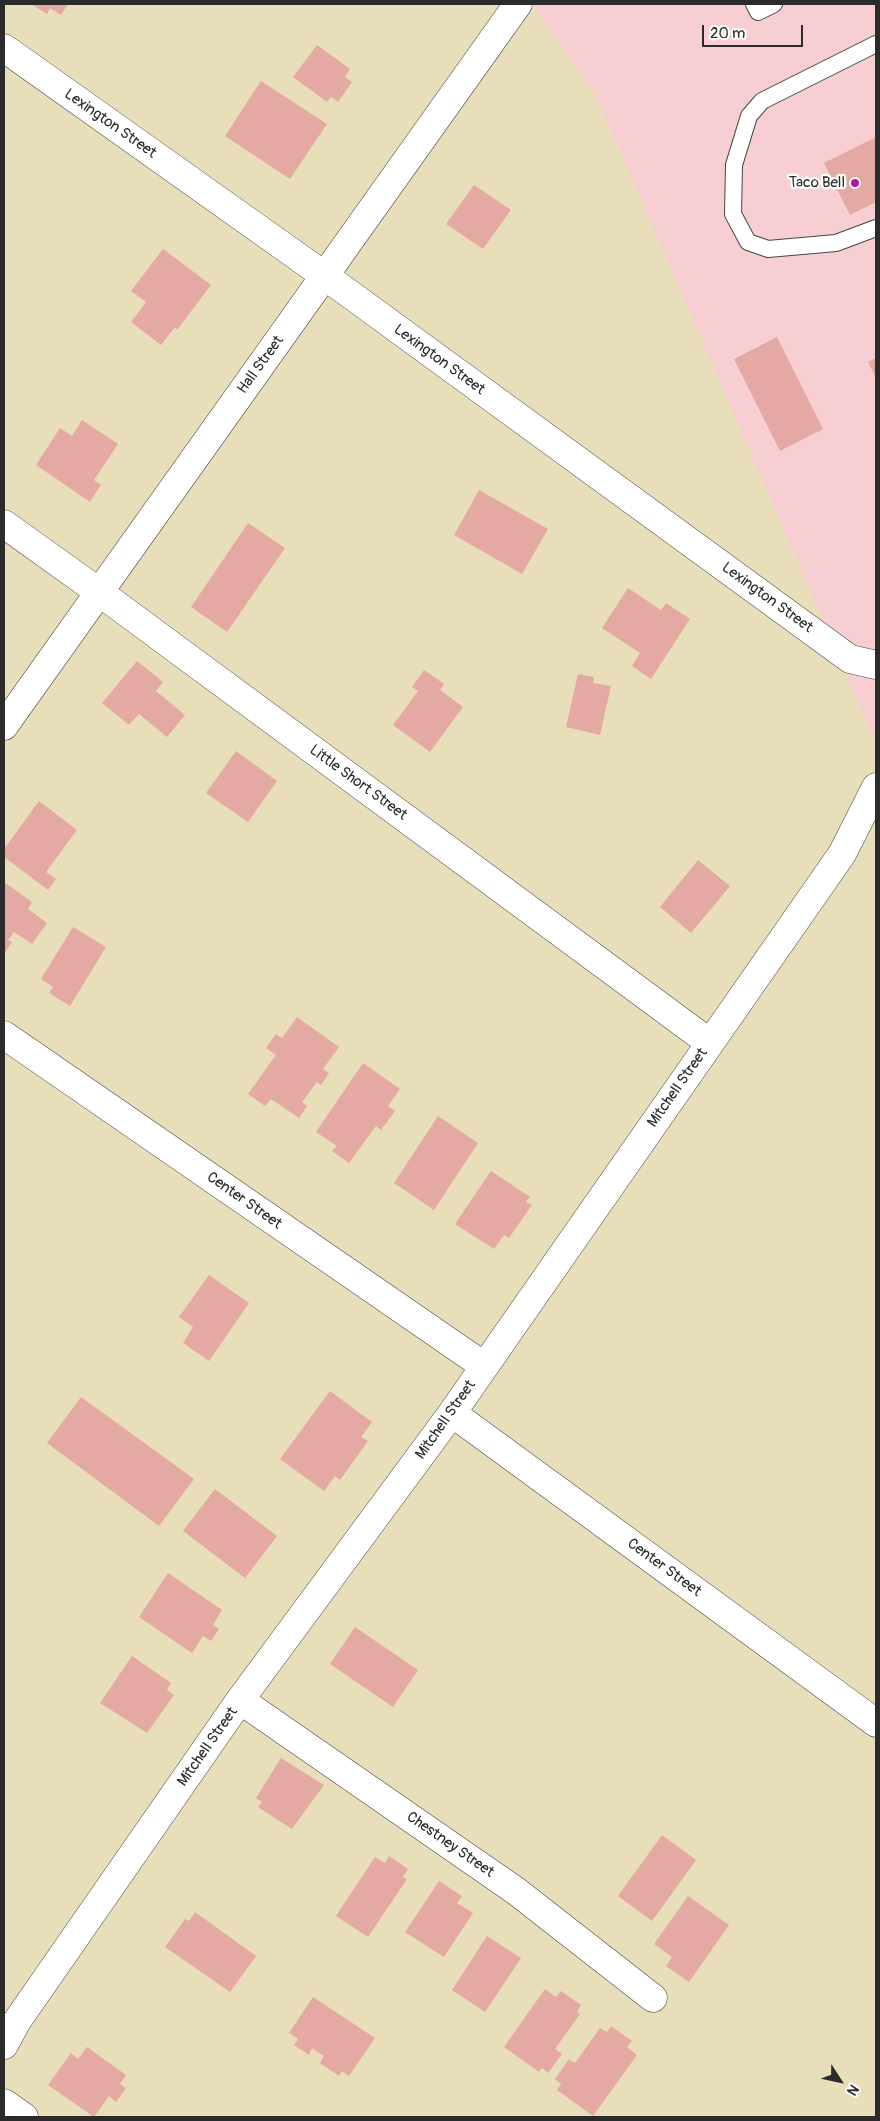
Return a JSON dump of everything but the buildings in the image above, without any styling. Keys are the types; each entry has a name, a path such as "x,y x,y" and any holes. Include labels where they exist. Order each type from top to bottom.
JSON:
{"street":[{"name":"Hall Street","path":"4,726 518,4"},
{"name":"Lexington Street","path":"4,48 325,276 850,659 876,665"},
{"name":"Little Short Street","path":"4,524 710,1043"},
{"name":"Mitchell Street","path":"4,2045 11,2016 240,1700 452,1413 842,854 876,787"},
{"name":"Center Street","path":"4,1035 484,1366"},
{"name":"Center Street","path":"452,1413 876,1723"},
{"name":"Chestney Street","path":"240,1700 516,1891 653,1998"},
{"path":"4,2103 24,2117"}],"lane":[{"path":"754,4 758,12 774,4"},
{"path":"876,44 762,101 749,116 734,165 733,214 748,242 768,249 836,243 876,228"}],"shaded area":[{"path":"531,4 876,4 876,743 595,93"}],"place":[{"name":"Taco Bell","path":"855,183"}]}
